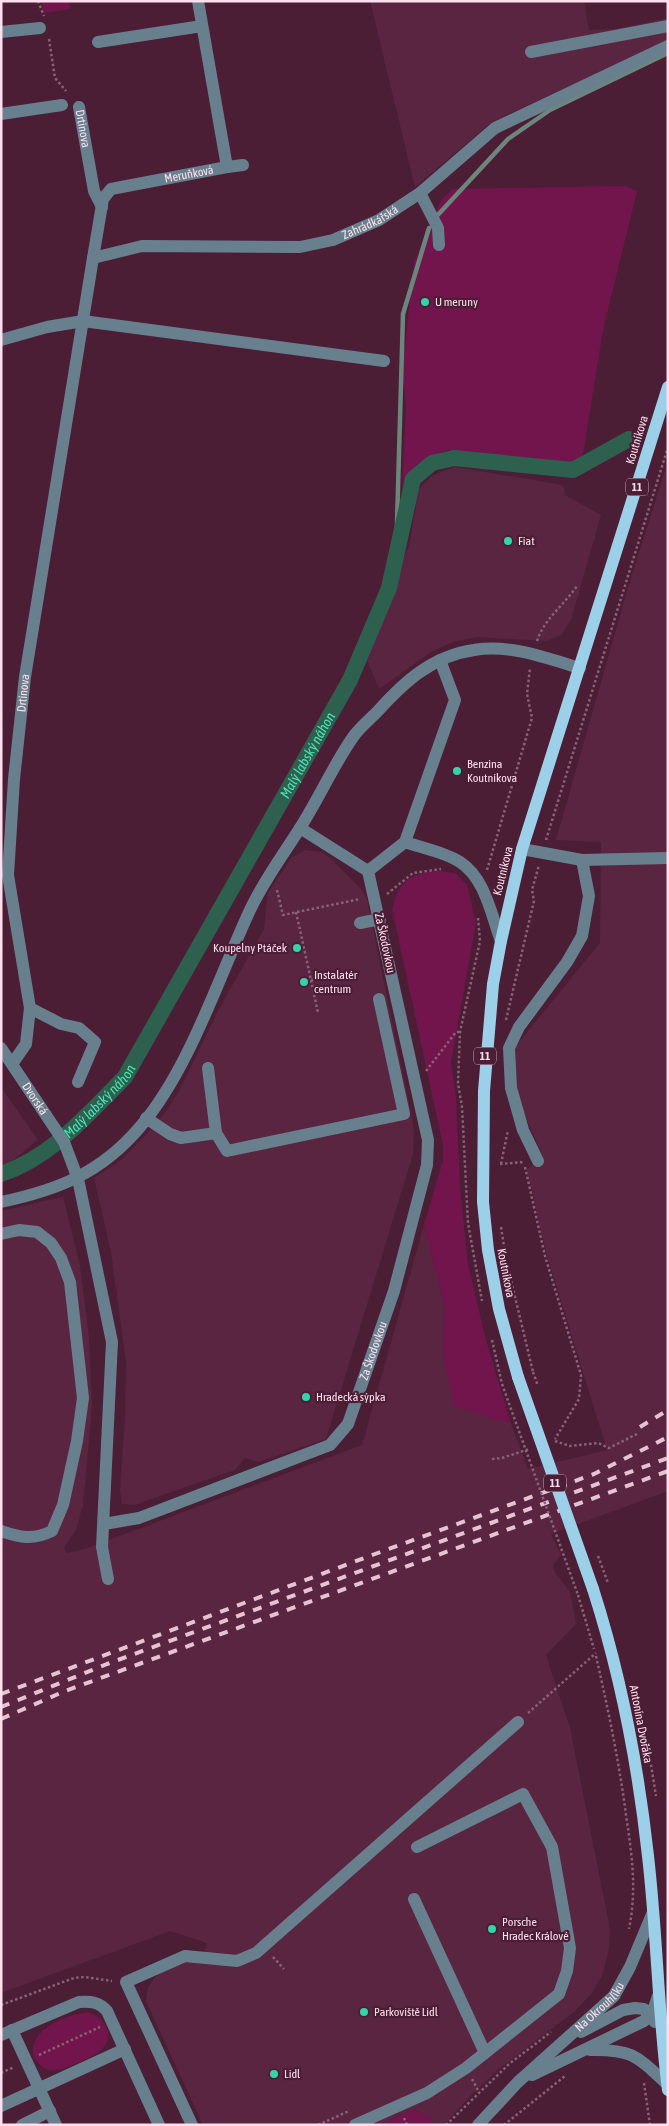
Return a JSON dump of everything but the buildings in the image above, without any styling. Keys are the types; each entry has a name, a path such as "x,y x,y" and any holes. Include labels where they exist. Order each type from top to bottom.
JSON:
{"main road":[{"name":"Koutníkova","path":"518,1377 499,1309 488,1250 483,1202 482,1131 485,1057 493,984 500,941 522,850 668,387"},
{"name":"Antonína Dvořáka","path":"518,1377 593,1589 623,1696 632,1743 647,1847 667,2087"}],"street":[{"name":"Meruňková","path":"93,258 102,207 107,194 117,187 226,167 198,1"},
{"path":"1,32 45,26"},
{"path":"98,42 202,26"},
{"path":"531,52 668,26"},
{"name":"Zahrádkářská","path":"93,258 142,246 300,248 318,245 346,236 378,220 420,193 495,128 668,46"},
{"path":"1,114 62,105"},
{"name":"Drtinova","path":"79,107 94,191 102,207"},
{"path":"226,167 243,165"},
{"path":"420,193 438,228 439,245"},
{"path":"83,321 93,258"},
{"path":"1,340 47,327 83,321 384,360"},
{"name":"Drtinova","path":"12,1064 26,1044 30,1008 8,875 14,779 25,677 83,321"},
{"path":"1,1202 39,1194 78,1179 106,1159 140,1127 176,1075 266,878 300,828 354,736 404,682 440,660 463,652 498,648 534,654 580,668"},
{"path":"300,828 368,871 405,842 455,700 440,660"},
{"path":"405,842 459,861 469,869 480,883 500,941"},
{"path":"522,850 582,860 668,858"},
{"path":"536,1157 522,1130 511,1088 509,1048 519,1026 567,962 582,936 589,896 582,860"},
{"name":"Za Škodovkou","path":"104,1524 139,1518 330,1445 348,1424 394,1291 428,1165 428,1140 368,871"},
{"path":"360,923 380,919"},
{"path":"208,1068 216,1133 226,1151 404,1114 379,999"},
{"path":"30,1008 61,1024 79,1028 95,1042 78,1082"},
{"name":"Dvorská","path":"1,1048 64,1142 78,1179"},
{"path":"146,1118 170,1134 181,1138 216,1133"},
{"path":"78,1179 112,1342 102,1547 108,1579"},
{"path":"1,1234 18,1230 37,1232 51,1243 62,1258 70,1282 83,1398 77,1441 63,1505 52,1531 39,1538 18,1537 1,1531"},
{"path":"192,2125 126,1982 179,1957 237,1961 248,1958 264,1947 518,1722"},
{"path":"355,2125 426,2093 485,2053 559,1994 567,1971 570,1948 552,1848 523,1794 417,1848"},
{"path":"414,1899 485,2053"},
{"name":"Na Okrouhlíku","path":"478,2125 518,2082 614,1996 630,1967 653,1912"},
{"path":"659,1990 651,2015 663,2031"},
{"path":"56,2125 39,2088 5,2031 68,2005 90,2001 108,2011 159,2125"},
{"name":"Na Okrouhlíku","path":"518,2082 582,2050 632,2028 651,2015 644,2010 629,2008 563,2041"},
{"path":"1,2106 125,2049"},
{"name":"Na Okrouhlíku","path":"582,2050 630,2053 642,2060 667,2087"},
{"path":"22,2125 50,2111"}],"path":[{"name":"Drtinova","path":"38,1 55,78 79,107"},
{"path":"542,854 668,447"},
{"path":"386,894 413,873 431,869 448,870"},
{"path":"276,883 283,915 365,898"},
{"path":"296,912 318,1013"},
{"path":"311,980 333,975"},
{"path":"414,1078 423,1076 456,1032 460,1032"},
{"path":"512,1136 508,1130 501,1164 522,1162"},
{"path":"536,1157 525,1168 529,1189 545,1256 581,1375 579,1399 554,1441 570,1446 598,1443 609,1448 637,1434"},
{"path":"502,1384 578,1595 596,1653 621,1777 632,1859 635,1903 629,1930"},
{"path":"492,1459 502,1458 536,1447"},
{"path":"518,1722 596,1653"},
{"path":"264,1947 284,1969"},
{"path":"1,2005 74,1978 85,1977 126,1982"},
{"path":"34,2058 106,2024"},
{"path":"446,2125 509,2064 556,2028"},
{"path":"1,2073 15,2066"},
{"path":"504,2125 566,2075"}],"shaded area":[{"path":"42,1 69,1 70,9 44,13"},
{"path":"370,1 584,1 589,30 616,29 668,18 668,41 493,121 415,187"},
{"path":"625,186 637,191 603,330 582,460 564,465 448,450 416,465 402,494 406,403 402,373 414,262 441,200 453,189"},
{"path":"668,461 668,1491 551,1534 561,1555 553,1565 555,1572 570,1592 576,1624 546,1655 570,1728 610,1929 609,1948 603,1974 591,1994 574,2012 500,2068 470,2096 444,2125 435,2125 429,2116 414,2109 379,2125 203,2125 146,2001 148,1987 156,1976 180,1961 203,1957 207,1943 170,1931 1,1993 1,1211 63,1197 80,1266 89,1337 92,1406 83,1505 76,1530 64,1547 66,1553 85,1549 362,1445 424,1225 445,1307 443,1354 504,1422 510,1421 528,1469 607,1450 546,1252 527,1169 543,1157 524,1113 516,1085 515,1047 600,943 601,842 556,840 627,591"},
{"path":"455,467 563,485 565,495 601,515 571,620 561,635 546,641 477,637 453,642 431,652 379,689 363,650 368,633 409,546 419,489 433,475"},
{"path":"305,850 321,852 330,858 361,889 367,899 414,1129 413,1154 326,1439 259,1462 245,1458 235,1470 134,1505 122,1504 120,1490 125,1416 126,1361 111,1252 94,1178 120,1161 168,1109 180,1089 219,1009 264,929 268,893 291,858"},
{"path":"438,871 455,873 467,885 476,923 451,1062 456,1098 460,1187 468,1265 486,1340 510,1421 504,1422 454,1406 443,1354 445,1307 424,1225 443,1160 443,1145 392,909 402,885 420,874"},
{"path":"1,1087 38,1140 1,1169"},
{"path":"87,2012 98,2017 106,2026 108,2037 102,2049 85,2060 61,2069 49,2070 41,2066 33,2055 37,2037 59,2020"},
{"path":"414,2109 429,2116 435,2125 379,2125"}],"waterway":[{"path":"435,218 508,139 550,110 668,53"},
{"path":"396,558 403,314 429,228"},
{"name":"Malý labský náhon","path":"1,1174 37,1157 53,1146 125,1077 350,680 389,588 413,479 432,463 454,458 573,470 629,439"}],"railway":[{"path":"640,1427 668,1410"},
{"path":"1,1694 594,1474 668,1437"},
{"path":"1,1707 107,1664 668,1458"},
{"path":"1,1719 65,1691 668,1471"}],"place":[{"name":"U meruny","path":"425,302"},
{"name":"Fiat","path":"508,541"},
{"name":"Benzina Koutníkova","path":"457,771"},
{"name":"Koupelny Ptáček","path":"297,948"},
{"name":"Instalatér centrum","path":"304,982"},
{"name":"Hradecká sýpka","path":"306,1397"},
{"name":"Porsche Hradec Králové","path":"492,1929"},
{"name":"Parkoviště Lidl","path":"364,2012"},
{"name":"Lidl","path":"274,2074"}]}
